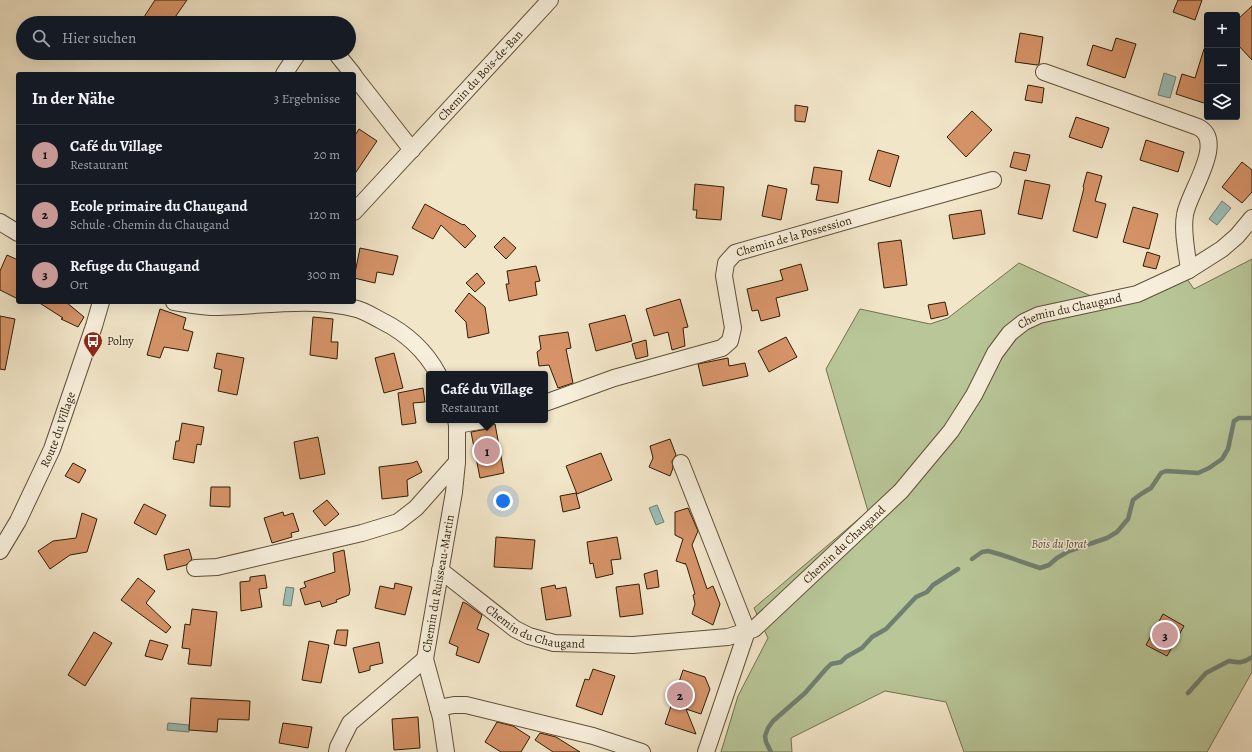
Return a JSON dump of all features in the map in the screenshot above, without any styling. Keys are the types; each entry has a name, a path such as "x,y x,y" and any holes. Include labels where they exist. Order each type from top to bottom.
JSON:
{"street":[{"name":"Chemin du Bois-de-Ban","path":"356,210 550,0"},
{"path":"285,72 293,60"},
{"path":"341,60 351,72"},
{"path":"1044,72 1198,127 1205,132 1209,143 1207,158 1185,215 1189,270"},
{"path":"356,79 412,150"},
{"name":"Chemin de la Possession","path":"548,402 614,378 722,348 730,341 733,328 724,276 726,263 735,253 993,180"},
{"name":"Chemin du Chaugand","path":"440,570 515,628 529,636 554,643 633,645 728,638 754,629 901,491 951,431 974,395 994,353 1010,333 1024,322 1039,315 1137,294 1189,270 1222,249 1237,236 1252,218"},
{"path":"0,222 16,232"},
{"name":"Route du Village","path":"0,550 18,521 52,449 100,304"},
{"path":"188,304 210,307 256,304"},
{"path":"334,304 358,309 395,327 415,342 433,364 436,371"},
{"name":"Chemin du Ruisseau-Martin","path":"446,752 441,718 425,659 454,492 457,462 456,423"},
{"path":"195,568 217,567 362,533 398,522 416,508 457,462"},
{"path":"682,463 747,631 706,752"},
{"path":"337,752 350,723 425,659"},
{"path":"438,708 454,705 466,705 593,736 642,752"}],"green space":[{"name":"Bois du Jorat","path":"1252,259 1252,672 1207,752 964,752 946,702 885,691 791,738 792,752 721,752 738,696 768,638 754,608 868,511 826,369 860,309 930,324 948,318 1019,263 1102,301 1180,269 1194,289"}],"water":[{"path":"1164,73 1176,77 1170,98 1158,95"},
{"path":"1222,201 1231,208 1217,225 1209,219"},
{"path":"657,505 664,522 656,525 649,508"},
{"path":"286,587 294,588 291,606 283,605"},
{"path":"168,723 189,725 189,732 167,730"}],"building":[{"path":"155,0 187,0 176,16 145,16"},
{"path":"1178,0 1202,0 1195,20 1173,12"},
{"path":"1252,6 1252,60 1240,47 1240,17"},
{"path":"1020,33 1043,37 1039,64 1015,62"},
{"path":"1116,38 1136,44 1125,78 1087,65 1093,45 1112,51"},
{"path":"1204,49 1204,103 1176,94 1182,74 1195,78"},
{"path":"1028,85 1044,88 1042,103 1025,100"},
{"path":"795,105 808,107 805,122 795,121"},
{"path":"972,111 992,130 966,157 947,137"},
{"path":"1076,117 1109,128 1102,148 1069,137"},
{"path":"359,129 377,141 356,172 356,134"},
{"path":"1146,140 1184,152 1178,172 1140,160"},
{"path":"878,150 899,156 890,187 869,180"},
{"path":"1014,152 1030,155 1026,171 1010,167"},
{"path":"1242,162 1252,170 1252,192 1242,203 1222,187"},
{"path":"814,167 842,171 838,203 816,200 819,185 811,184"},
{"path":"1087,172 1102,176 1095,201 1106,204 1097,238 1073,231"},
{"path":"1025,180 1050,185 1042,219 1018,214"},
{"path":"695,184 724,187 721,220 696,218 697,210 693,210"},
{"path":"768,185 787,189 781,220 762,216"},
{"path":"425,204 463,225 464,224 476,236 465,248 441,225 433,239 412,228"},
{"path":"1133,207 1158,214 1149,249 1123,242"},
{"path":"981,210 985,234 953,239 949,215"},
{"path":"504,237 516,248 506,259 494,247"},
{"path":"901,240 907,285 884,288 878,243"},
{"path":"360,248 398,256 393,275 377,272 375,283 356,278 356,268"},
{"path":"1147,252 1160,256 1156,269 1143,266"},
{"path":"7,255 16,259 16,298 0,290 0,271"},
{"path":"801,264 808,290 776,298 780,316 761,321 758,310 752,311 747,289 783,280 780,270"},
{"path":"536,266 540,281 535,282 537,295 509,301 506,284 509,284 507,271"},
{"path":"477,273 485,283 475,292 466,283"},
{"path":"469,293 485,307 489,333 468,338 466,322 455,311"},
{"path":"680,299 688,327 683,328 685,346 672,350 668,332 654,336 646,309"},
{"path":"945,302 948,315 931,319 928,305"},
{"path":"41,304 68,304 84,317 78,327 61,319 63,318"},
{"path":"160,309 186,318 183,329 193,332 188,351 164,347 160,358 147,355"},
{"path":"625,315 632,341 596,351 589,324"},
{"path":"0,316 15,319 5,370 0,369"},
{"path":"313,317 333,319 331,342 338,342 337,359 310,355"},
{"path":"568,332 571,348 566,349 573,383 558,388 549,365 539,366 537,352 541,349 539,336"},
{"path":"786,337 797,357 769,372 758,351"},
{"path":"646,340 648,356 636,359 632,344"},
{"path":"217,353 244,358 237,395 218,391 222,370 214,368"},
{"path":"394,353 403,388 384,393 375,358"},
{"path":"728,358 729,366 745,363 748,376 703,386 698,364"},
{"path":"423,388 425,402 413,403 416,423 402,425 398,393"},
{"path":"182,423 204,427 201,445 197,444 194,463 173,459 176,441 179,441"},
{"path":"495,424 504,473 480,478 471,432 487,429"},
{"path":"318,437 325,474 300,479 294,442"},
{"path":"670,439 676,455 672,461 673,468 670,476 649,467 653,458 650,446"},
{"path":"601,453 612,480 577,494 566,466"},
{"path":"417,461 422,472 407,480 408,496 382,499 379,467"},
{"path":"73,463 86,470 79,483 65,476"},
{"path":"211,487 230,487 230,507 210,506"},
{"path":"576,493 580,508 563,512 560,496"},
{"path":"327,500 339,514 325,526 313,511"},
{"path":"144,504 166,515 156,535 134,523"},
{"path":"688,508 698,531 692,545 707,589 713,586 720,604 713,625 692,614 695,604 693,595 695,594 687,567 685,563 676,561 683,539 675,535 675,512"},
{"path":"283,512 284,516 293,513 299,531 291,533 292,537 272,543 264,518"},
{"path":"82,513 97,519 87,552 70,555 50,569 38,551 53,541 76,538"},
{"path":"496,537 535,540 532,569 494,567"},
{"path":"617,537 621,559 611,560 613,574 596,578 593,563 590,564 587,542"},
{"path":"189,549 192,559 186,565 167,570 164,555"},
{"path":"344,550 350,590 349,595 336,600 337,602 322,607 320,601 305,605 300,589 306,587 304,582 335,572 333,553"},
{"path":"657,570 659,587 647,589 644,574"},
{"path":"265,575 267,588 259,589 262,607 241,611 240,582 250,581 250,577"},
{"path":"138,578 155,591 146,603 171,627 166,633 121,600"},
{"path":"395,583 412,587 405,615 375,608 380,586 394,589"},
{"path":"639,584 643,614 620,617 616,587"},
{"path":"555,585 556,589 566,587 571,616 546,620 541,588"},
{"path":"463,602 482,615 477,629 489,634 479,663 456,655 458,647 449,643"},
{"path":"192,609 217,612 211,666 188,664 190,649 182,648 185,624 190,625"},
{"path":"1163,614 1184,626 1167,656 1146,645"},
{"path":"337,630 348,630 346,646 334,644"},
{"path":"94,632 112,643 85,686 68,675"},
{"path":"150,640 168,645 162,660 145,656"},
{"path":"309,641 329,645 321,683 302,680"},
{"path":"379,642 383,663 370,666 370,670 359,673 353,648"},
{"path":"593,669 615,676 602,715 576,706 585,679 589,680"},
{"path":"683,670 705,677 710,689 701,714 686,709 696,734 665,724"},
{"path":"191,698 250,701 249,720 218,719 217,732 189,730"},
{"path":"418,717 420,748 394,750 392,719"},
{"path":"497,722 513,726 530,737 521,752 501,752 485,742"},
{"path":"283,723 312,727 308,748 279,743"},
{"path":"540,733 556,737 580,752 553,752 535,740"}],"waterway":[{"path":"972,559 982,552 988,551 1040,568 1049,565 1069,551 1107,538 1117,532 1128,519 1133,500 1151,488 1161,473 1166,471 1198,473 1209,468 1222,459 1228,449 1234,421 1239,418 1252,418"},
{"path":"771,752 765,736 768,728 773,721 805,693 831,664 841,662 846,657 862,648 872,637 886,629 916,597 927,592 933,585 958,569"},
{"path":"1188,693 1206,673 1229,661 1241,662 1252,657"}],"place":[{"name":"Polny","path":"93,358"},
{"name":"Café du Village","path":"487,451"},
{"name":"Refuge du Chaugand","path":"1165,635"},
{"name":"Ecole primaire du Chaugand","path":"680,695"}]}
